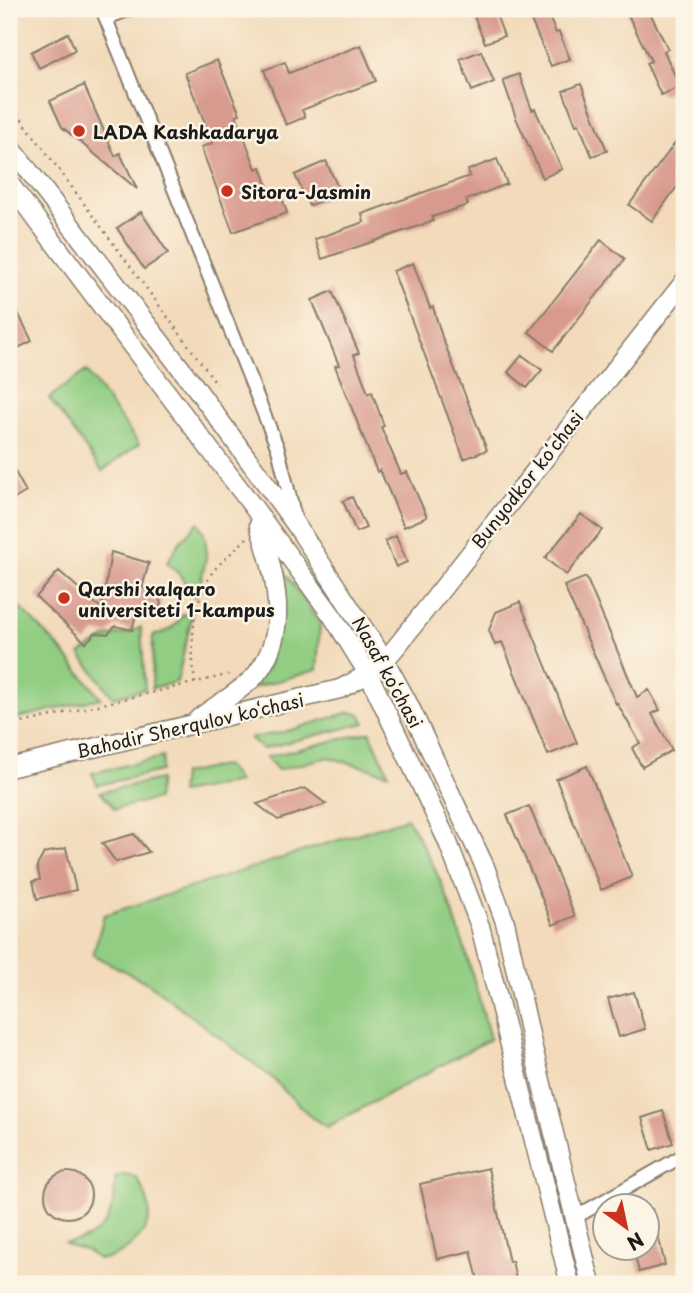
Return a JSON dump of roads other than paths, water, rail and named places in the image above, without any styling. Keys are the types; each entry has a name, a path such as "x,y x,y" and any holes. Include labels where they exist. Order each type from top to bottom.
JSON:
{"main road":[{"name":"Nasaf ko‘chasi","path":"9,145 196,388 296,525 385,661 409,705 485,867 505,922 591,1284"},
{"name":"Nasaf ko‘chasi","path":"9,183 254,508 333,617 369,675 447,840 480,926 570,1284"},
{"name":"Bunyodkor koʻchasi","path":"369,675 385,661 684,282"},
{"path":"192,723 254,677 275,643 279,612 267,550 254,508"},
{"name":"Bahodir Sherqulov ko‘chasi","path":"9,768 340,689 369,675"}],"street":[{"path":"104,15 278,449 296,525"},
{"path":"574,1217 684,1155"}],"lane":[{"path":"104,15 135,9"}],"place":[{"name":"LADA Kashkadarya","path":"79,131"},
{"name":"Sitora-Jasmin","path":"227,191"},
{"name":"Qarshi xalqaro universiteti 1-kampus","path":"64,598"}]}
